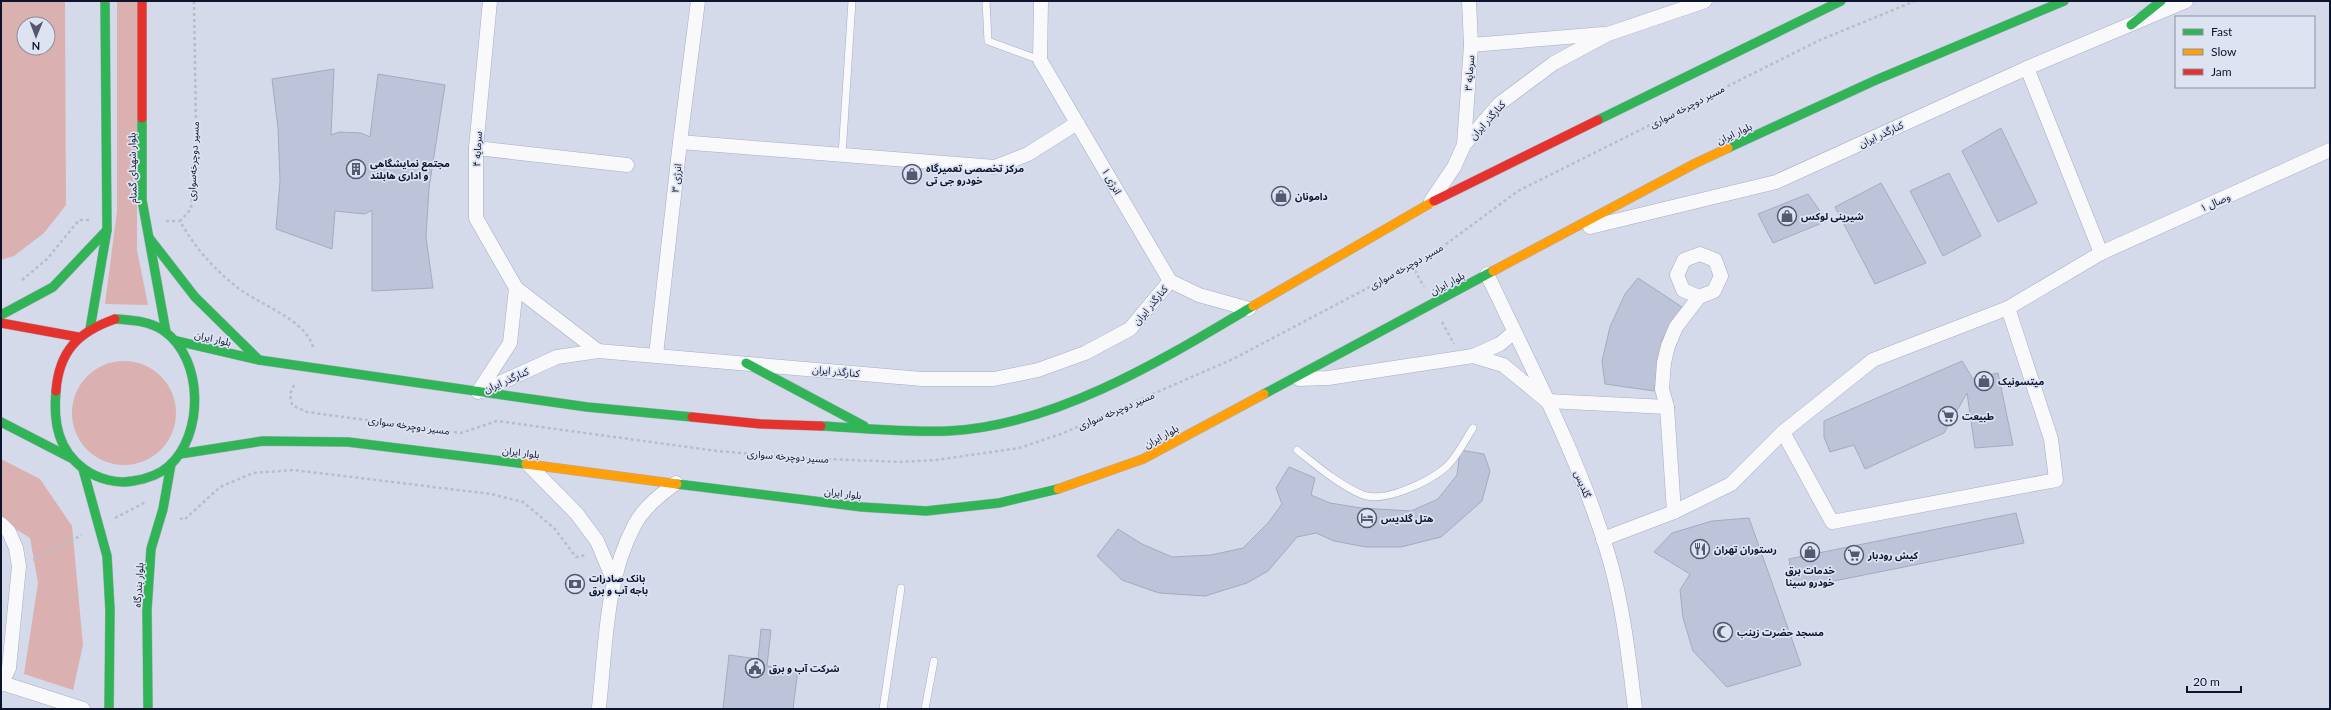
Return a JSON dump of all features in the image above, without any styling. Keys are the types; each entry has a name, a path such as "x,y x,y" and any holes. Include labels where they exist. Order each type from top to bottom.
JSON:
{"main road":[{"path":"90,329 107,230 105,1"},
{"name":"بلوار شهدای گمنام","path":"142,1 142,200 166,332"},
{"name":"بلوار ایران","path":"177,341 259,360 478,393 587,407 761,424 948,431 996,424 1038,413 1119,382 1175,352 1430,203 1506,167 1660,88 1841,1"},
{"name":"بلوار ایران","path":"180,454 263,442 348,442 676,482 862,507 946,510 1010,502 1060,490 1143,459 1290,379 1710,156 1876,80 2064,1"},
{"path":"2131,24 2161,1"},
{"path":"1,315 53,287 107,230"},
{"path":"149,238 195,297 259,360"},
{"path":"115,319 128,319 155,325 166,332 177,341 191,364 194,390 191,430 180,454 171,464 148,478 121,482 107,480 83,469 72,458 62,443 55,424 58,371 62,358 78,337 90,329 115,319"},
{"path":"1,323 78,337"},
{"path":"746,363 868,428"},
{"path":"1,422 72,458"},
{"name":"بلوار بندرگاه","path":"148,709 147,610 151,549 163,509 171,464"},
{"path":"83,469 107,556 110,610 109,709"}],"street":[{"name":"سرمایه ۴","path":"490,1 476,148 476,218 516,288"},
{"name":"انرژی ۳","path":"656,355 680,142 698,1"},
{"path":"1040,60 1041,1"},
{"name":"سرمایه ۳","path":"1464,145 1471,45 1469,1"},
{"name":"کنارگذر ایران","path":"1430,203 1454,167 1464,145 1500,104 1554,63 1608,34 1705,1"},
{"name":"کنارگذر ایران","path":"1565,233 1776,182 2027,68 2186,1"},
{"name":"کنارگذر ایران","path":"1471,45 1608,34"},
{"name":"انرژی ۱","path":"1040,60 1170,281"},
{"path":"2027,68 2101,253"},
{"path":"680,142 995,167 1028,154 1078,123"},
{"path":"476,148 627,165"},
{"name":"وصال ۱","path":"1603,539 1674,512 1731,484 1783,432 1873,360 2008,308 2101,253 2330,150"},
{"name":"گلدیس","path":"1487,274 1547,401 1586,489 1603,539 1621,612 1635,709"},
{"path":"1170,281 1199,295 1249,309"},
{"name":"کنارگذر ایران","path":"478,393 557,357 598,351 922,379 994,379 1038,370 1085,353 1130,328 1170,281"},
{"path":"516,288 598,351"},
{"path":"478,393 510,343 516,288"},
{"path":"1674,512 1667,407 1662,389 1664,363 1668,346 1676,327 1699,297"},
{"path":"1783,432 1832,522 2056,480 2051,439 2008,308"},
{"path":"1290,379 1328,378 1473,356 1500,344 1514,332"},
{"path":"1473,356 1503,365 1547,401 1667,407"},
{"path":"528,464 577,514 597,541 613,579"},
{"path":"599,708 613,579 634,525 651,503 676,482"},
{"path":"1,524 9,532 16,548 19,566 8,668 2,684 82,709"}],"lane":[{"path":"842,155 852,1"},
{"path":"986,1 988,41 1040,60"},
{"path":"1297,450 1331,477 1364,495 1388,495 1418,485 1446,467 1473,428"},
{"path":"883,709 901,588"},
{"path":"925,709 934,661"}],"path":[{"name":"مسیر دوچرخه‌سواری","path":"194,1 196,128 192,194 191,209 180,221 192,241 233,285 302,329 311,339 314,352"},
{"name":"مسیر دوچرخه سواری","path":"314,352 300,366 290,394 292,404 307,412 461,433 497,422 717,451 803,458 900,462 972,456 1019,448 1061,434 1233,359 1434,253 1518,191 1820,40 1915,1"},
{"path":"19,566 147,501 184,520 220,487 253,473 294,470 483,493 523,502 554,528 576,557 602,552"}],"shaded area":[{"path":"1,1 65,1 66,205 44,233 14,256 1,260"},
{"path":"117,1 137,1 137,250 148,305 105,304 117,211"},
{"path":"124,361 144,365 153,370 167,384 172,393 176,413 172,433 167,442 153,456 144,461 124,465 104,461 95,456 81,442 76,433 72,413 76,393 81,384 95,370 104,365"},
{"path":"1,459 40,479 72,526 83,645 73,690 24,674 38,583 30,538 1,520"}],"building":[{"name":"مجتمع نمایشگاهی و اداری هابلند","path":"334,69 331,135 339,132 361,133 370,137 378,74 445,85 429,188 426,237 433,288 372,291 372,210 365,214 335,211 332,249 276,229 280,181 278,128 272,79"},
{"path":"2001,128 2037,203 1998,222 1962,151"},
{"path":"1949,173 1981,236 1943,256 1910,191"},
{"path":"1881,183 1926,263 1875,284 1835,207"},
{"path":"1808,194 1827,221 1773,243 1758,214"},
{"path":"1638,278 1682,307 1662,340 1654,391 1605,384 1602,361 1610,327 1625,294"},
{"path":"1962,361 1973,379 1998,373 2013,445 1975,448 1967,393 1944,433 1865,469 1854,445 1830,452 1824,437 1824,421"},
{"name":"هتل گلدیس","path":"1460,450 1484,454 1490,471 1482,501 1441,537 1401,547 1366,547 1334,541 1316,533 1297,537 1268,571 1247,583 1205,596 1159,593 1122,580 1097,556 1118,529 1142,544 1172,557 1211,555 1243,548 1268,523 1282,504 1276,488 1289,467 1315,478 1311,495 1330,503 1361,508 1411,511 1438,499 1457,475"},
{"path":"2016,513 2024,543 1794,589 1789,559"},
{"path":"1749,518 1801,665 1727,687 1693,651 1683,618 1680,590 1690,574 1654,552 1672,533 1712,521"},
{"name":"شرکت آب و برق","path":"761,629 771,630 767,666 798,669 793,709 723,709 729,655 758,659"}],"traffic: fast":[{"path":"90,329 107,230 105,1"},
{"path":"1598,120 1841,1"},
{"path":"1728,148 1876,80 2064,1"},
{"path":"2131,25 2161,1"},
{"path":"142,118 142,200 166,332"},
{"path":"1,315 53,287 107,230"},
{"path":"150,239 195,297 259,360"},
{"path":"1264,394 1493,271"},
{"path":"821,426 900,431 948,431 988,426 1028,417 1068,403 1146,368 1253,306"},
{"path":"56,391 55,414 59,434 68,453 84,469 95,476 107,480 127,482 152,476 169,466 180,452 189,436 193,417 195,397 187,360 177,344 159,328 141,322 115,319"},
{"path":"177,341 259,360 587,407 692,417"},
{"path":"746,363 864,426"},
{"path":"1,422 71,458"},
{"path":"180,454 263,441 348,442 526,464"},
{"path":"148,709 147,610 151,549 163,509 171,464"},
{"path":"83,469 107,556 110,610 109,709"},
{"path":"677,484 862,507 926,511 999,503 1058,489"}],"traffic: slow":[{"path":"1493,271 1696,163 1728,148"},
{"path":"1253,306 1434,201"},
{"path":"1058,489 1143,459 1264,394"},
{"path":"526,464 677,484"}],"traffic: jam":[{"path":"142,1 142,118"},
{"path":"1434,201 1598,120"},
{"path":"56,391 61,365 66,354 73,345 91,330 115,319"},
{"path":"1,323 78,337"},
{"path":"692,417 761,424 821,426"}],"place":[{"name":"مجتمع نمایشگاهی و اداری هابلند","path":"356,169"},
{"name":"مرکز تخصصی تعمیرگاه خودرو جی تی","path":"912,174"},
{"name":"دامونان","path":"1281,196"},
{"name":"شيرينی لوكس","path":"1787,216"},
{"name":"میتسونیک","path":"1984,381"},
{"name":"طبیعت","path":"1948,416"},
{"name":"هتل گلدیس","path":"1367,518"},
{"name":"رستوران تهران","path":"1700,549"},
{"name":"خدمات برق خودرو سینا","path":"1810,552"},
{"name":"کیش رودبار","path":"1854,555"},
{"name":"بانک صادرات باجه آب و برق","path":"575,584"},
{"name":"مسجد حضرت زینب","path":"1723,632"},
{"name":"شرکت آب و برق","path":"755,668"}]}
